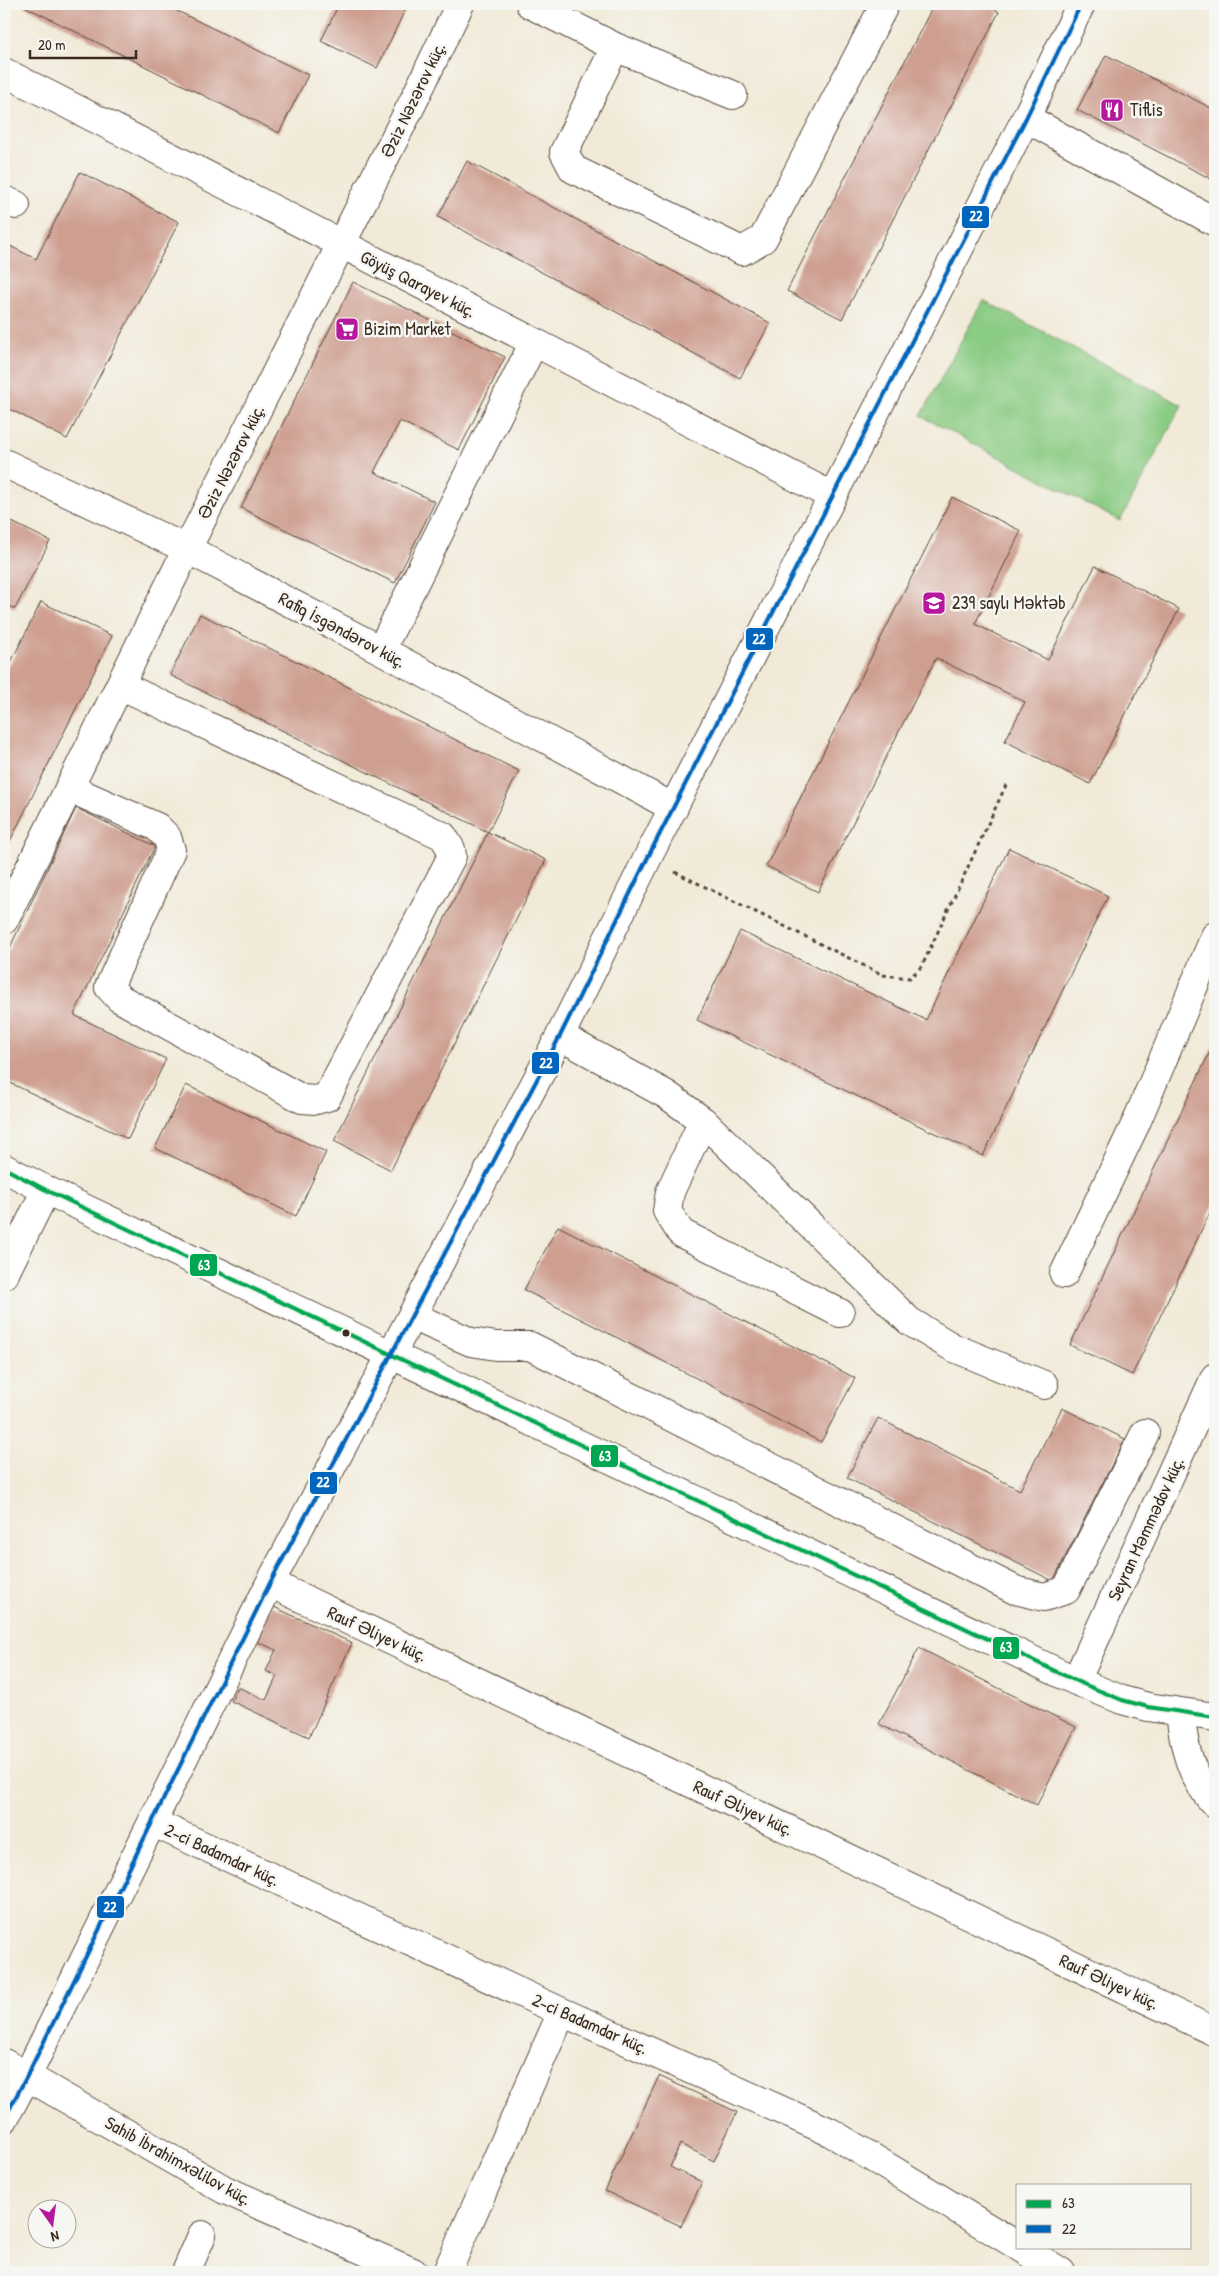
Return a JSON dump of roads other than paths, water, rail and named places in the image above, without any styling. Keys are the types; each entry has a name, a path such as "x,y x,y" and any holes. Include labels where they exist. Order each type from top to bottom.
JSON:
{"street":[{"name":"Əziz Nəzərov küç.","path":"4,920 187,549 414,100 460,4"},
{"path":"530,4 615,47 733,96"},
{"path":"615,47 564,152 573,169 742,251 763,239 885,4"},
{"path":"4,2119 16,2070 152,1822 270,1583 560,1036 648,858 1026,118 1082,4"},
{"name":"Göyüş Qarayev küç.","path":"4,72 832,496"},
{"path":"1026,118 1215,222"},
{"path":"381,650 534,342"},
{"name":"Rafiq İsgəndərov küç.","path":"4,463 187,549 381,650 674,808"},
{"path":"69,788 157,827 167,837 171,850 109,987 119,998 302,1098 316,1100 327,1097 452,856 451,850 443,836 120,684"},
{"path":"1064,1274 1136,1123 1215,936"},
{"path":"560,1036 667,1096 703,1122 909,1321 952,1347 1044,1385"},
{"path":"703,1122 670,1192 667,1211 681,1233 840,1313"},
{"path":"4,1168 46,1190 1076,1681 1122,1700 1180,1713 1215,1717"},
{"path":"4,1275 46,1190"},
{"path":"412,1316 471,1342 496,1346 530,1346 1015,1590 1044,1597 1066,1590 1145,1433"},
{"name":"Seyran Məmmədov küç.","path":"1076,1681 1215,1377"},
{"name":"Rauf Əliyev küç.","path":"270,1583 1215,2032"},
{"path":"1180,1713 1184,1742 1191,1767 1203,1792 1215,1804"},
{"name":"2-ci Badamdar küç.","path":"152,1822 562,2012 830,2132 1016,2245"},
{"path":"447,2272 562,2012"},
{"name":"Sahib İbrahimxəlilov küç.","path":"16,2070 225,2190 401,2270"},
{"path":"186,2272 202,2235"},
{"name":"2-ci Badamdar küç.","path":"1021,2248 1061,2272"}],"place":[{"name":"Tiflis","path":"1112,110"},
{"name":"Bizim Market","path":"347,329"},
{"name":"239 saylı Məktəb","path":"934,603"}]}
